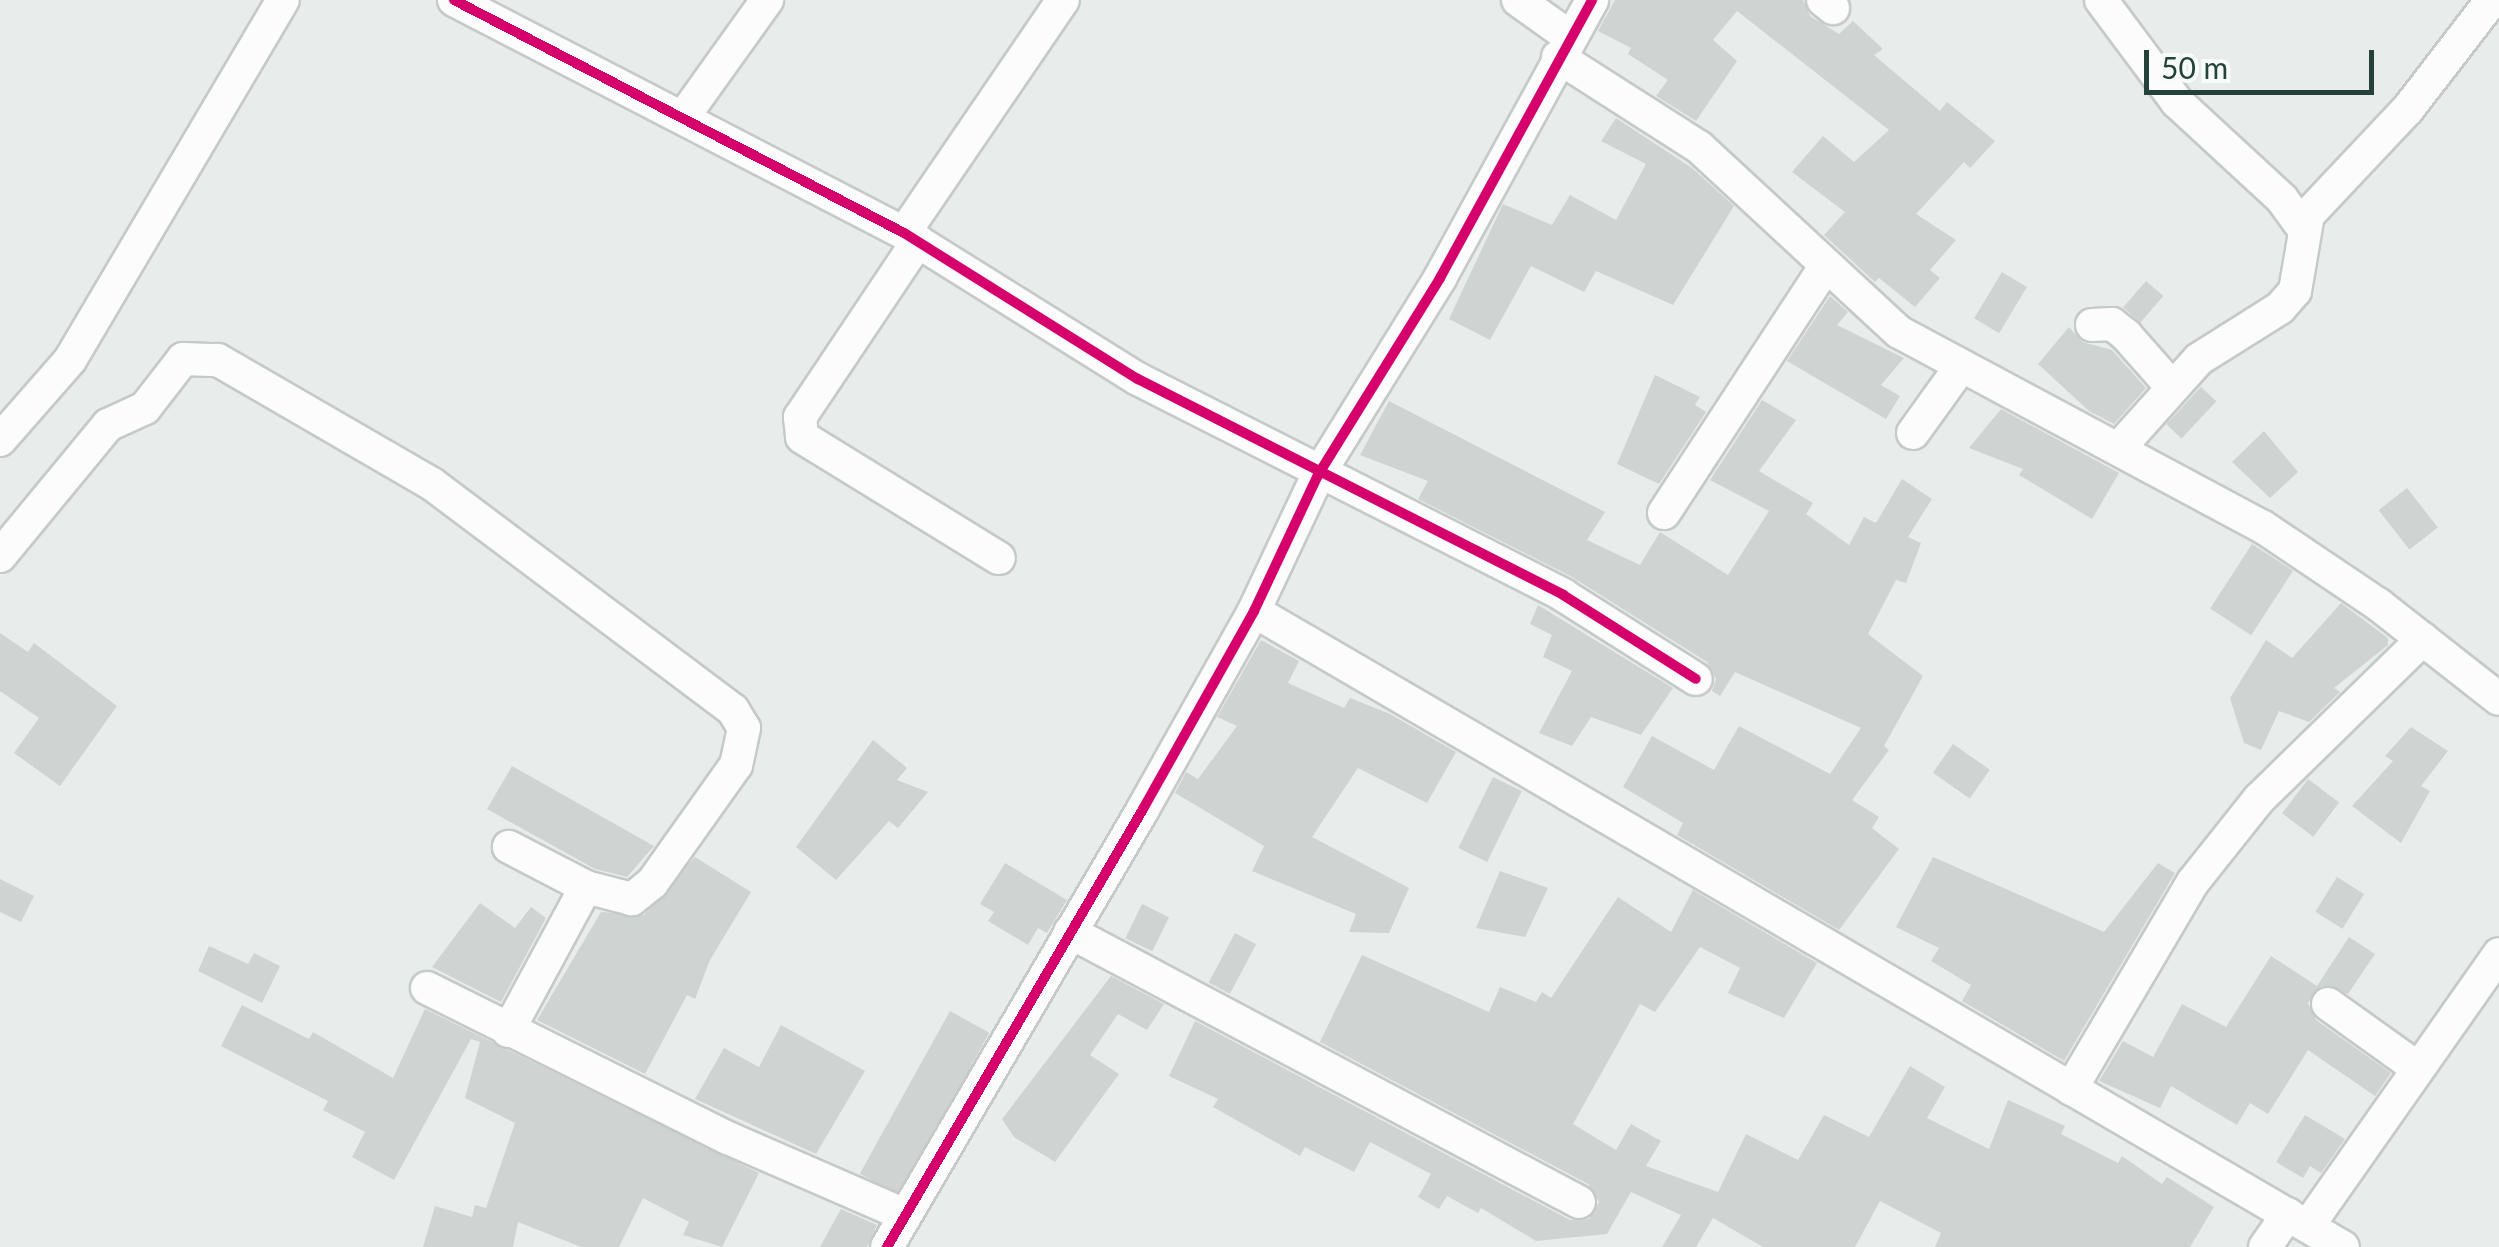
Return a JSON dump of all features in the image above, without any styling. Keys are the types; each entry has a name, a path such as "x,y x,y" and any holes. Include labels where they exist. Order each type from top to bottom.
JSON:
{"street":[{"path":"0,440 70,360 282,0"},
{"path":"454,0 911,237 1138,379 1318,475 1564,595 1696,678"},
{"path":"684,116 767,0"},
{"path":"999,558 802,437 800,417 1063,0"},
{"path":"1518,0 1564,47 1699,147 1824,267 1899,332 1959,369 2120,447 2262,528 2423,639 2499,699"},
{"path":"886,1247 1254,610 1318,475 1440,278 1592,0"},
{"path":"2101,0 2177,102 2282,199 2302,227 2303,266 2296,290 2171,386 2120,447"},
{"path":"2302,227 2408,108 2492,0"},
{"path":"1664,513 1824,267"},
{"path":"2092,325 2112,324 2171,386"},
{"path":"0,556 108,425 146,408 183,359 192,354 218,360 432,484 732,710 744,728 736,766 652,883 632,898 586,887 509,847"},
{"path":"1913,433 1959,369"},
{"path":"1254,610 2343,1247"},
{"path":"2071,1089 2193,882 2259,798 2423,639"},
{"path":"508,1031 586,887"},
{"path":"1070,932 1579,1202"},
{"path":"2265,1247 2298,1220 2499,954"},
{"path":"427,988 508,1031 905,1215"},
{"path":"2328,1004 2416,1067"}],"building":[{"path":"1615,0 1803,0 1810,16 1839,34 1853,21 1883,49 1874,55 1940,111 1947,102 1995,141 1970,168 1964,162 1916,214 1956,240 1930,270 1940,278 1915,307 1879,278 1875,282 1824,235 1845,212 1792,172 1823,136 1854,162 1889,130 1737,11 1713,40 1737,61 1696,121 1656,96 1668,80 1628,54 1631,48 1598,31"},
{"path":"1616,118 1692,168 1734,206 1673,305 1596,271 1584,292 1531,266 1490,340 1449,319 1503,204 1552,225 1570,195 1616,220 1646,164 1601,141"},
{"path":"2002,272 2027,287 1999,333 1974,318"},
{"path":"2146,281 2163,296 2140,323 2123,307"},
{"path":"1830,296 1848,312 1837,325 1904,358 1881,385 1900,396 1886,419 1787,361"},
{"path":"2069,327 2082,342 2112,350 2146,388 2114,424 2089,411 2038,364"},
{"path":"1655,375 1700,397 1695,405 1706,412 1659,484 1617,464"},
{"path":"2201,387 2216,401 2182,439 2166,424"},
{"path":"1762,400 1796,420 1759,471 1813,503 1806,514 1849,545 1864,517 1876,523 1902,479 1932,499 1908,537 1921,543 1906,583 1896,580 1868,634 1923,676 1884,746 1889,750 1852,800 1879,817 1872,828 1899,849 1839,930 1677,835 1683,823 1623,787 1652,736 1714,770 1739,726 1830,774 1861,728 1735,672 1720,696 1712,691 1716,679 1707,662 1572,577 1418,499 1428,481 1360,455 1389,401 1605,512 1587,540 1640,565 1660,532 1728,575 1769,511 1710,480"},
{"path":"2001,409 2119,473 2092,519 2019,475 2023,469 1969,448"},
{"path":"2264,431 2298,472 2270,498 2232,462"},
{"path":"2407,488 2438,527 2409,550 2379,510"},
{"path":"2252,544 2293,571 2251,635 2210,609"},
{"path":"2341,603 2388,638 2388,645 2334,688 2340,692 2309,722 2279,711 2261,750 2244,743 2230,698 2266,640 2292,658"},
{"path":"1538,605 1673,688 1641,735 1591,717 1572,746 1539,733 1572,671 1543,657 1552,635 1530,624"},
{"path":"0,633 28,652 34,643 117,706 60,786 14,753 39,718 0,691"},
{"path":"1261,640 1299,661 1288,683 1344,708 1350,698 1390,714 1456,752 1427,803 1358,768 1312,837 1409,888 1389,933 1349,932 1356,914 1252,871 1264,846 1175,793 1186,772 1198,779 1237,726 1217,717"},
{"path":"2411,727 2448,751 2421,786 2430,791 2401,843 2352,806 2393,761 2385,756"},
{"path":"873,740 907,768 897,780 928,792 898,828 889,821 836,880 796,847"},
{"path":"1953,744 1990,770 1970,798 1933,773"},
{"path":"512,766 654,846 627,877 595,869 487,809"},
{"path":"1493,777 1522,791 1487,862 1458,848"},
{"path":"2308,779 2339,802 2313,837 2282,813"},
{"path":"695,857 751,892 710,960 695,999 687,995 645,1074 537,1020 601,912 644,915"},
{"path":"1933,857 2104,932 2158,863 2175,873 2064,1061 1962,1001 1971,985 1931,961 1939,948 1896,927"},
{"path":"1005,863 1067,900 1047,933 1038,928 1028,945 988,921 994,912 980,904"},
{"path":"1500,871 1548,888 1525,937 1476,928"},
{"path":"2337,877 2364,894 2342,929 2315,912"},
{"path":"0,879 34,896 21,922 0,912"},
{"path":"1693,890 1817,963 1784,1018 1728,993 1740,968 1700,947 1655,1012 1640,1004 1573,1124 1616,1150 1631,1124 1661,1141 1646,1166 1718,1192 1746,1134 1798,1160 1824,1115 1869,1137 1910,1066 1945,1087 1927,1118 1989,1149 2008,1100 2065,1126 2061,1134 2118,1163 2122,1156 2162,1184 2167,1177 2214,1207 2190,1247 1935,1247 1941,1233 1880,1201 1855,1247 1763,1247 1713,1218 1696,1247 1662,1247 1681,1215 1631,1192 1607,1234 1536,1241 1481,1208 1478,1213 1447,1196 1439,1209 1418,1197 1431,1174 1370,1142 1354,1172 1305,1147 1300,1156 1213,1107 1218,1099 1169,1076 1195,1021 1570,1220 1589,1219 1599,1202 1588,1184 1320,1042 1362,955 1489,1012 1500,987 1536,1002 1542,992 1551,998 1618,897 1671,932"},
{"path":"480,903 515,928 531,907 546,918 501,1002 432,967"},
{"path":"1142,904 1169,917 1152,951 1125,938"},
{"path":"1235,933 1256,944 1230,994 1209,982"},
{"path":"2349,937 2375,954 2348,994 2321,986 2308,1003 2316,1020 2391,1073 2375,1096 2308,1050 2268,1114 2250,1103 2237,1125 2171,1086 2160,1108 2099,1081 2123,1041 2153,1057 2182,1004 2226,1027 2271,956 2317,986"},
{"path":"209,946 248,964 254,953 280,966 262,1003 198,971"},
{"path":"1111,976 1164,1004 1147,1030 1118,1014 1090,1055 1119,1074 1055,1162 1014,1137 1002,1119"},
{"path":"242,1005 309,1039 313,1032 393,1078 425,1009 759,1173 722,1247 683,1235 689,1222 643,1198 619,1247 581,1247 518,1222 513,1247 423,1247 435,1206 472,1217 475,1205 486,1208 515,1123 465,1098 480,1042 471,1039 394,1180 352,1157 365,1132 323,1110 328,1101 221,1046"},
{"path":"950,1011 989,1033 899,1195 860,1174"},
{"path":"781,1025 865,1071 816,1154 695,1099 724,1048 759,1067"},
{"path":"2305,1115 2345,1139 2321,1173 2310,1166 2303,1178 2276,1162"},
{"path":"841,1209 877,1225 867,1247 820,1247"}],"cycle path":[{"path":"454,0 904,233 1138,379 1563,595 1696,679"},
{"path":"887,1247 1143,809 1254,611 1318,475 1440,278 1592,0"}]}
